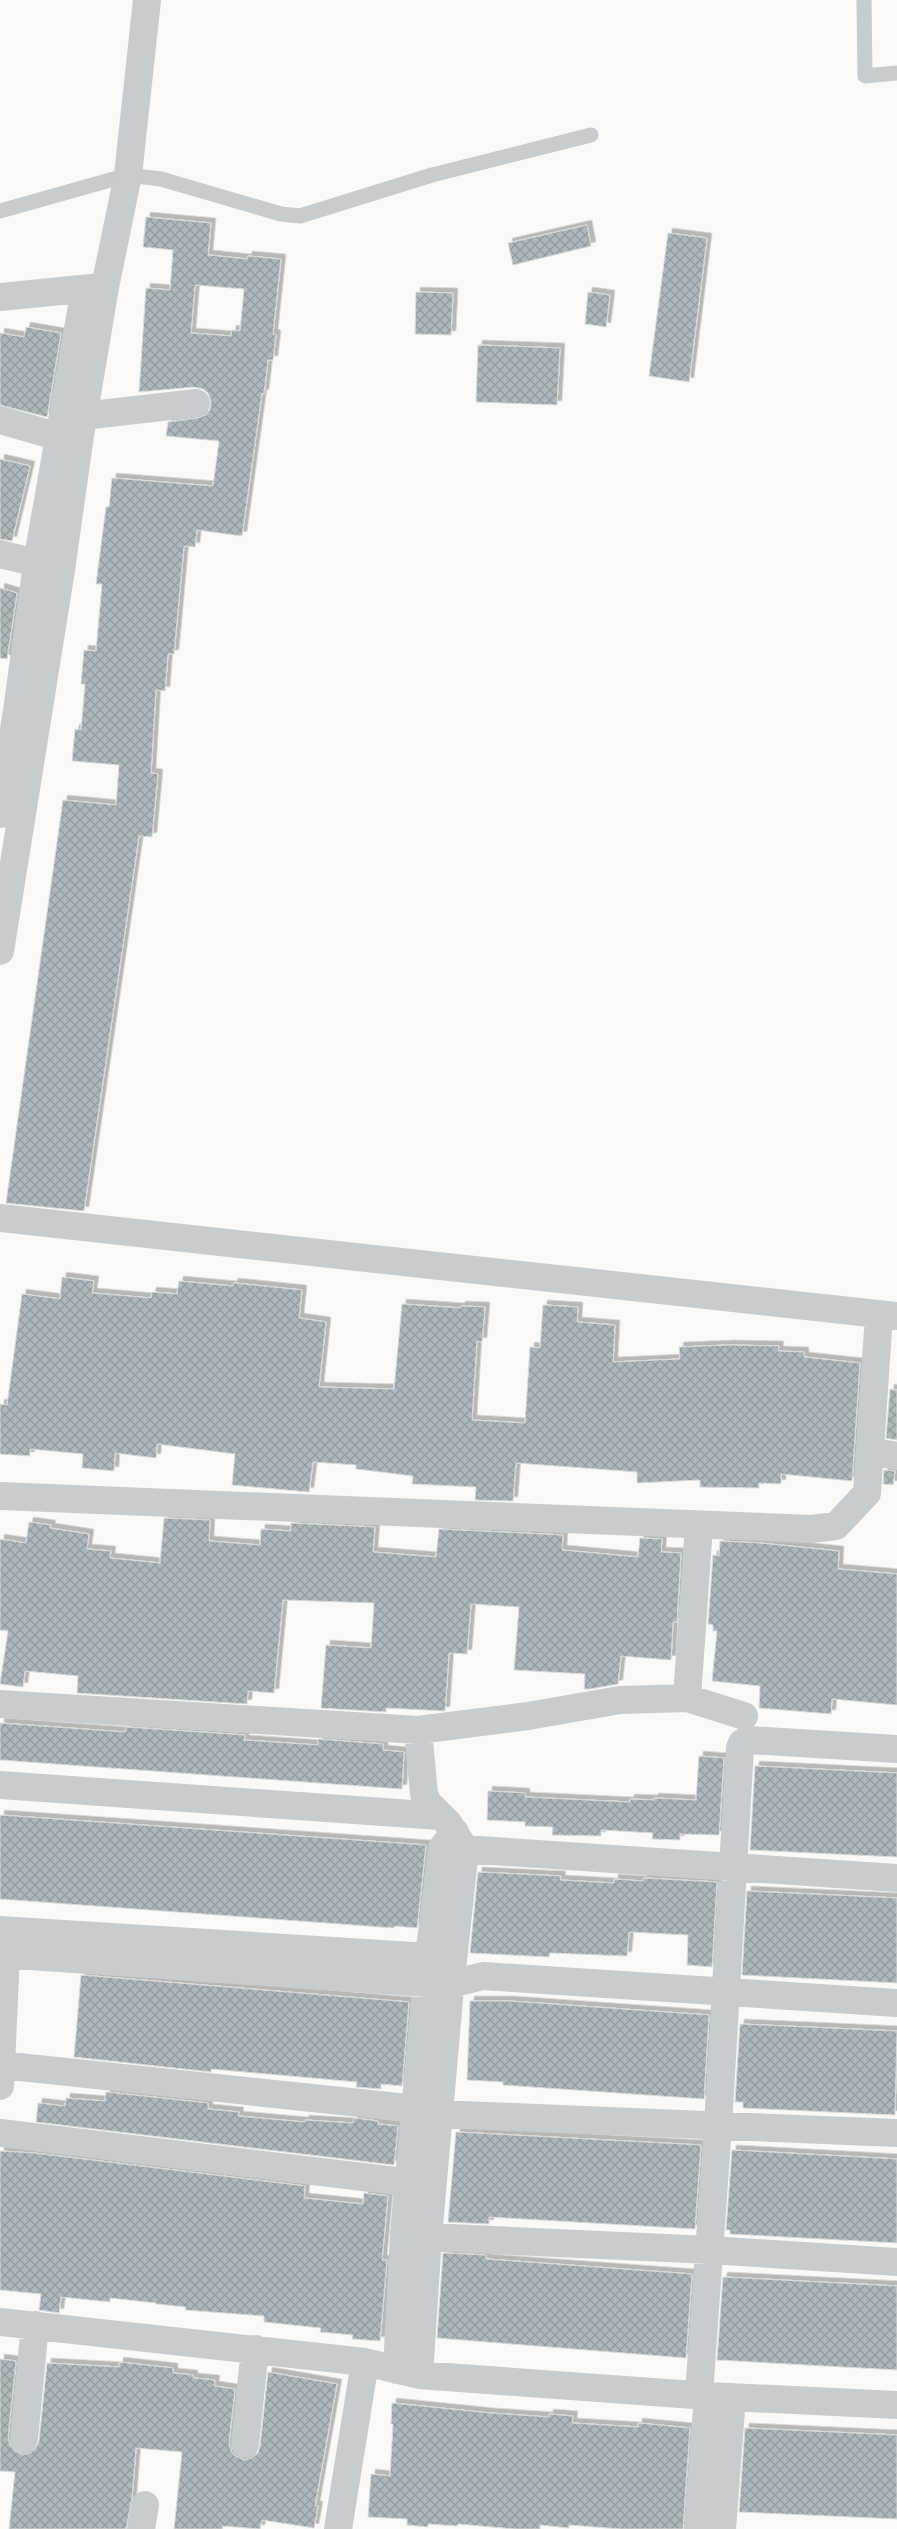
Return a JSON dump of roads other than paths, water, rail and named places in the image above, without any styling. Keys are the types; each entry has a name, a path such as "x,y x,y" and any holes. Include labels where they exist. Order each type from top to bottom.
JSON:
{"street":[{"path":"0,814 18,711 37,564 69,440 95,288 128,175 147,0"},
{"path":"0,297 95,288"},
{"path":"0,951 18,711 61,570 69,440 83,416 95,288"},
{"path":"83,416 196,403"},
{"path":"0,420 69,440"},
{"path":"0,554 37,564"},
{"path":"0,1218 888,1316 870,1451 867,1493 836,1526 811,1529 699,1525 0,1496"},
{"path":"870,1451 897,1456"},
{"path":"686,1698 699,1525"},
{"path":"0,1704 418,1730 528,1716 620,1700 686,1698 744,1716"},
{"path":"408,2373 416,2235 440,1972 450,1836 424,1794 418,1730"},
{"path":"722,2529 713,2396 709,2250 740,1748 742,1742 748,1740 897,1749"},
{"path":"0,1785 733,1866 897,1878"},
{"path":"897,2003 49,1946 2,1946 1,2072 428,2112 897,2133"},
{"path":"0,2133 421,2183"},
{"path":"416,2235 897,2262"},
{"path":"0,2322 366,2362 408,2373 713,2396 897,2405"},
{"path":"24,2439 35,2325"},
{"path":"244,2444 255,2349"},
{"path":"338,2529 366,2362"},
{"path":"698,2529 713,2396"}],"lane":[{"path":"864,0 865,76 897,72"},
{"path":"0,212 128,175 161,180 280,214 300,216 432,175 591,135"}]}
